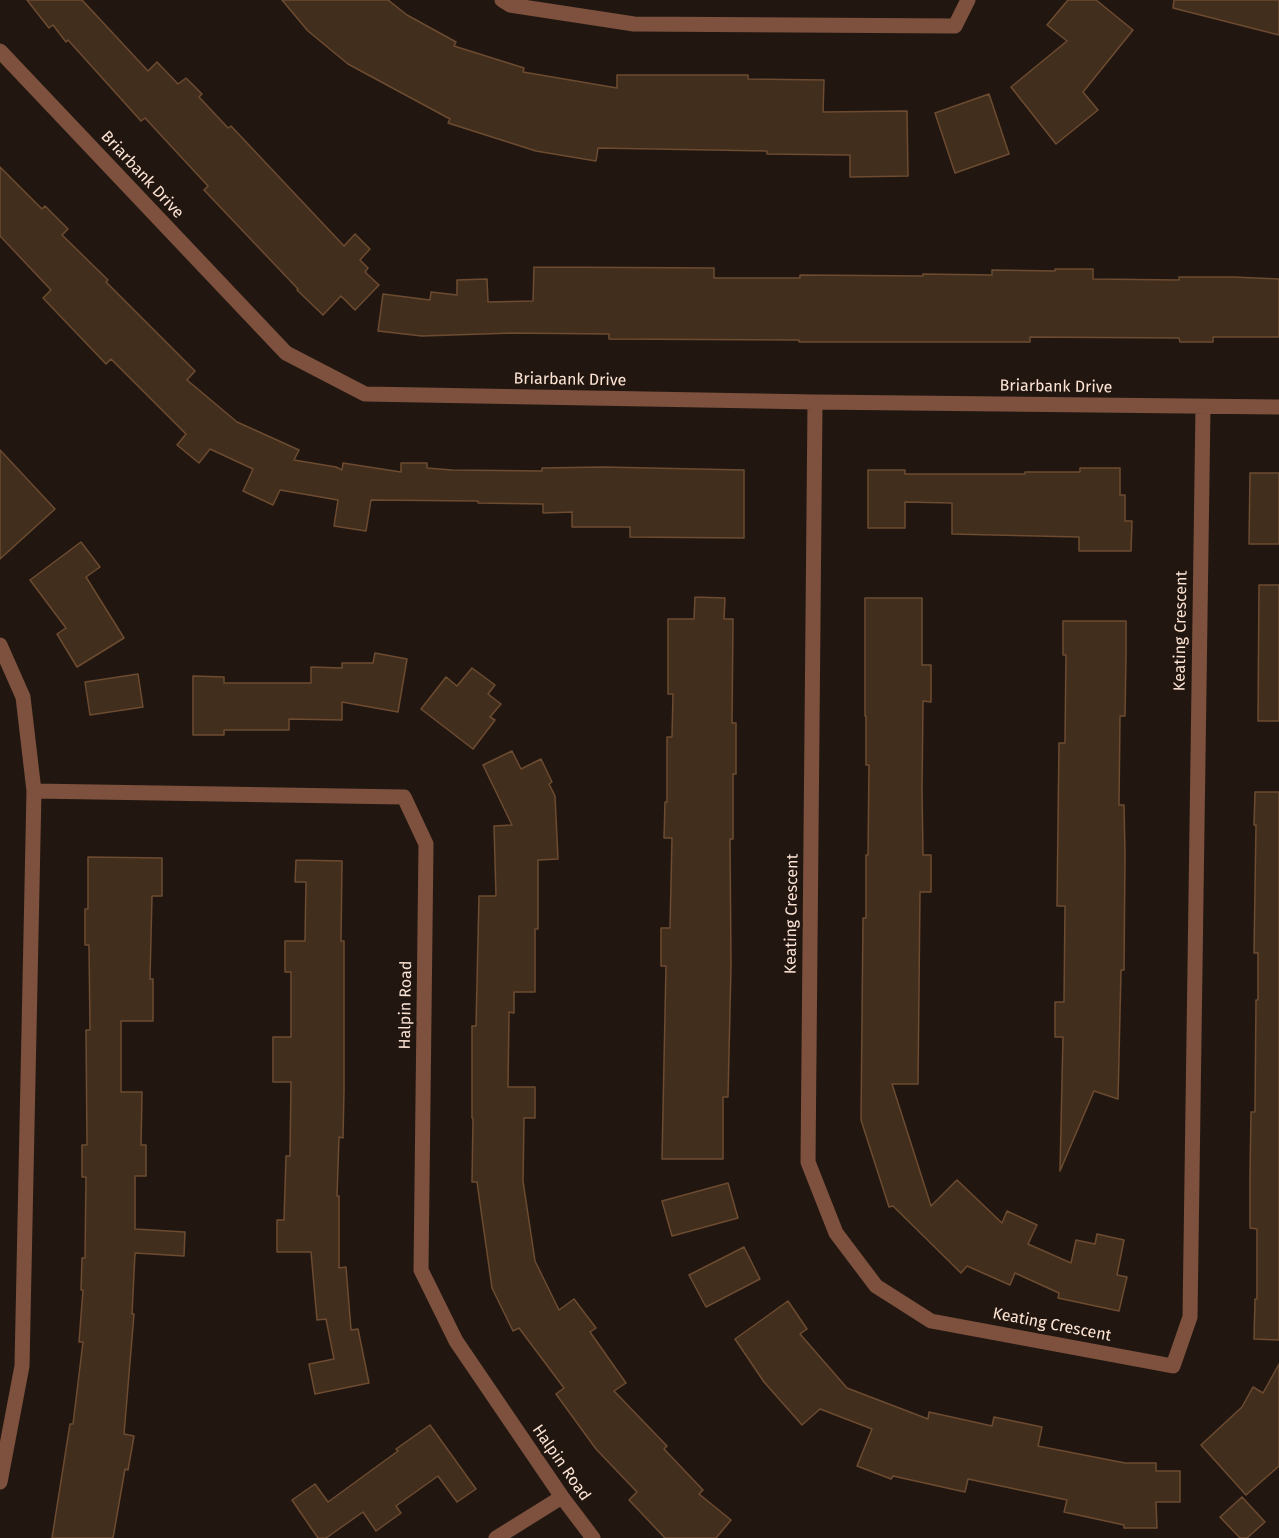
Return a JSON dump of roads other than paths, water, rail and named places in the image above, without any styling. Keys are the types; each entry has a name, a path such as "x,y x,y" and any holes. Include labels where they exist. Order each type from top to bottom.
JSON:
{"street":[{"path":"502,0 510,5 634,24 955,26 968,0"},
{"name":"Briarbank Drive","path":"0,51 286,353 364,394 1279,407"},
{"name":"Keating Crescent","path":"815,402 808,1162 836,1233 876,1286 931,1321 1173,1366 1190,1317 1203,407"},
{"path":"0,645 23,697 34,791 22,1366 0,1482"},
{"name":"Halpin Road","path":"34,791 404,797 426,844 421,1270 456,1341 562,1497 593,1538"},
{"path":"496,1538 562,1497"}]}
